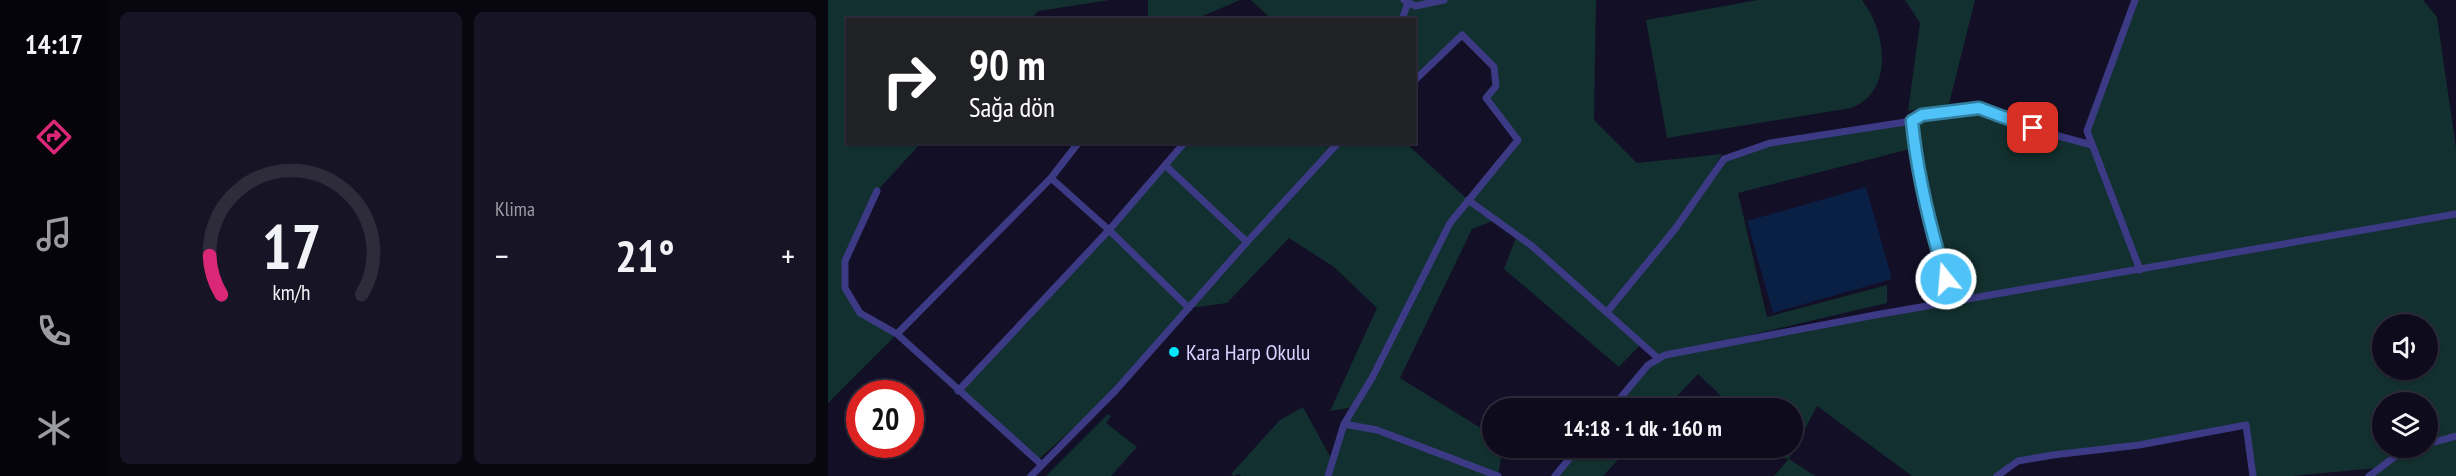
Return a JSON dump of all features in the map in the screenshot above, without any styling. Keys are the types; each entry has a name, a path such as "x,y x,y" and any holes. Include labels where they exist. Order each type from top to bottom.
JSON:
{"lane":[{"path":"1402,18 1406,1 1415,6 1444,0"},
{"path":"2135,0 2087,131 2140,270"},
{"path":"1328,476 1344,424 1372,378 1449,223 1518,140 1486,98 1496,86 1494,67 1462,35 1416,79"},
{"path":"1607,312 1675,229 1724,159 1770,143 1912,121 1922,115 1979,108 2051,134 2092,145"},
{"path":"1912,121 1916,161 1932,234 1953,302"},
{"path":"897,334 1051,178 1077,144"},
{"path":"958,391 1109,230 1183,144"},
{"path":"1031,476 1116,390 1337,144"},
{"path":"1165,165 1247,242"},
{"path":"1051,178 1109,230 1189,308"},
{"path":"877,191 845,261 845,288 860,313 897,334 1042,465"},
{"path":"1468,200 1532,246 1659,359"},
{"path":"1620,398 1648,365 1665,355 2456,214"},
{"path":"1344,424 1377,430 1498,476"},
{"path":"1997,476 2018,461 2053,454 2139,445 2246,425 2253,476"},
{"path":"2438,441 2456,436"},
{"path":"1555,476 1570,458"},
{"path":"2369,476 2393,458"}],"green space":[{"path":"828,0 1110,0 1038,11 1032,18 846,18 846,144 920,144 877,191 845,261 845,288 860,313 897,334 851,380 846,380 846,385 828,403"},
{"path":"1148,0 1240,0 1198,18 1148,18"},
{"path":"1251,0 1596,0 1594,120 1637,163 1722,154 1684,214 1724,159 1770,143 1912,121 1922,115 1979,108 2092,145 2087,131 2135,0 2423,0 2437,17 2456,148 2456,476 2369,476 2377,468 2292,476 2253,476 2246,425 2018,461 1997,476 1912,476 1817,406 1803,432 1803,398 1723,398 1698,374 1675,398 1621,398 1658,359 1642,343 1619,367 1504,269 1517,235 1495,220 1472,229 1400,378 1482,429 1482,458 1501,458 1498,476 1241,476 1239,474 1234,476 1231,474 1280,420 1303,407 1332,460 1354,407 1330,411 1377,308 1334,267 1289,238 1227,303 1189,308 1116,390 1038,460 958,391 1184,144 1407,144 1468,200 1518,140 1486,98 1496,86 1494,67 1463,36 1416,80 1416,18 1270,18","holes":["1914,148 1953,302 1665,355 1887,303 1887,285 1767,317 1738,193"]},
{"path":"1758,0 1862,0 1877,27 1881,43 1880,75 1875,89 1865,100 1851,108 1667,138 1646,20"},
{"path":"1905,0 1975,0 1949,104 1908,111 1920,23"},
{"path":"1108,414 1111,416 1106,423 1137,447 1111,476 1046,476"},
{"path":"1570,458 1620,458 1603,476 1555,476"},
{"path":"1786,458 1790,458 1815,476 1774,476 1788,460"}],"water":[{"path":"1866,187 1892,279 1773,313 1747,221"}],"place":[{"name":"Kara Harp Okulu","path":"1174,352"}],"route":[{"path":"1946,279 1932,234 1916,161 1912,121 1922,115 1979,108 2033,128"}]}
